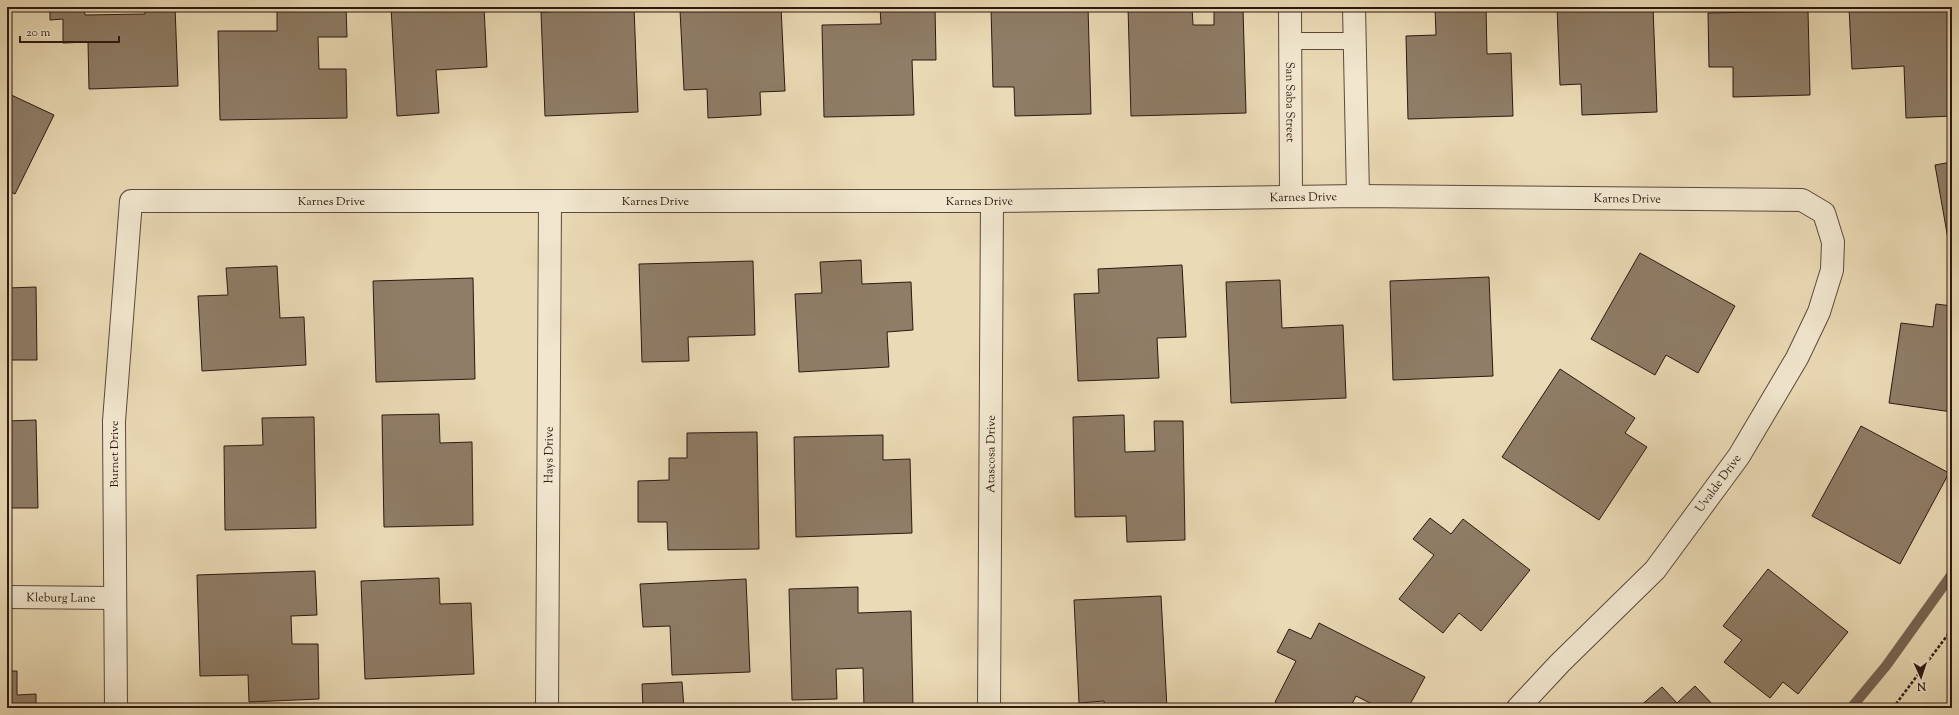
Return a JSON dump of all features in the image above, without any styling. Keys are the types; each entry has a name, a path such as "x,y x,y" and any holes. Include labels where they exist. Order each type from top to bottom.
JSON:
{"street":[{"name":"San Saba Street","path":"1290,7 1291,196"},
{"path":"1354,7 1358,196"},
{"name":"Karnes Drive","path":"131,201 240,200 550,202 992,200 1358,196 1802,200 1824,212"},
{"name":"Atascosa Drive","path":"989,708 992,200"},
{"name":"Burnet Drive","path":"116,708 114,421 131,201"},
{"name":"Hays Drive","path":"547,708 550,202"},
{"name":"Uvalde Drive","path":"1518,708 1560,663 1655,570 1739,456 1797,358 1819,312 1832,270 1833,256 1833,242 1824,212"},
{"name":"Kleburg Lane","path":"7,598 115,598"}],"lane":[{"path":"1290,41 1355,41"}],"path":[{"path":"1893,708 1952,629"}],"building":[{"path":"50,7 84,7 85,15 145,14 145,7 175,7 178,86 89,89 88,42 63,43 63,19 50,20"},
{"path":"277,7 346,7 347,37 318,37 319,69 346,69 347,118 220,120 218,31 277,31"},
{"path":"391,7 484,7 487,67 436,70 439,113 397,116"},
{"path":"588,7 634,7 638,112 545,116 541,12 588,10"},
{"path":"781,7 785,91 760,92 761,115 708,118 707,89 684,90 680,10"},
{"path":"880,7 935,7 936,60 912,60 914,115 824,117 822,25 881,24"},
{"path":"991,7 1088,7 1091,114 1015,116 1014,87 993,87"},
{"path":"1128,7 1192,7 1193,25 1214,25 1214,9 1243,9 1246,113 1131,116"},
{"path":"1435,7 1486,7 1487,54 1511,53 1513,116 1408,119 1406,36 1436,35"},
{"path":"1557,7 1653,7 1657,112 1582,115 1581,84 1560,85"},
{"path":"1849,7 1952,7 1952,116 1906,118 1904,66 1852,69"},
{"path":"1808,11 1810,95 1733,97 1733,67 1709,67 1708,13"},
{"path":"7,93 54,115 15,194 7,190"},
{"path":"1952,162 1952,238 1948,239 1935,165"},
{"path":"1640,253 1735,306 1698,373 1666,355 1655,375 1591,339"},
{"path":"861,260 862,284 911,282 913,330 887,332 889,367 799,372 795,294 822,293 820,262"},
{"path":"753,261 755,335 688,337 689,361 642,362 639,264"},
{"path":"1182,265 1186,337 1157,338 1159,378 1078,381 1074,294 1099,293 1098,269"},
{"path":"277,266 280,318 304,317 306,365 202,371 198,296 228,295 226,268"},
{"path":"1489,277 1493,376 1393,380 1390,281"},
{"path":"473,278 475,379 376,382 373,281"},
{"path":"1280,280 1282,328 1343,325 1346,398 1231,403 1226,282"},
{"path":"36,287 37,360 10,360 10,388 7,388 7,288"},
{"path":"1936,304 1952,306 1952,412 1889,403 1901,323 1933,327"},
{"path":"1560,369 1635,418 1625,433 1647,447 1599,520 1502,457"},
{"path":"439,414 440,443 472,442 473,525 384,527 382,415"},
{"path":"1124,415 1125,452 1155,451 1154,421 1183,421 1185,540 1127,542 1126,516 1075,517 1073,417"},
{"path":"314,417 316,528 225,530 224,446 263,445 262,418"},
{"path":"36,420 38,508 7,508 7,421"},
{"path":"1861,426 1949,473 1900,564 1812,516"},
{"path":"757,432 759,549 668,550 667,522 638,522 638,481 669,480 669,458 687,458 687,433"},
{"path":"883,435 883,460 910,459 912,533 796,537 794,437"},
{"path":"1430,518 1451,534 1463,519 1530,570 1481,631 1459,613 1443,633 1399,599 1434,555 1413,539"},
{"path":"1768,569 1848,632 1798,694 1783,682 1770,698 1724,662 1742,640 1723,626"},
{"path":"315,571 317,615 291,616 292,644 318,644 319,699 249,702 248,675 200,676 197,575"},
{"path":"439,578 440,604 471,603 474,674 365,679 361,581"},
{"path":"746,579 750,672 672,675 670,626 643,627 640,584"},
{"path":"858,587 858,613 911,611 913,708 864,708 863,668 836,669 837,699 792,700 789,589"},
{"path":"1161,596 1167,708 1105,708 1104,701 1079,703 1074,600"},
{"path":"1319,623 1425,677 1408,708 1380,708 1356,696 1350,708 1287,708 1275,702 1296,661 1277,652 1289,629 1311,639"},
{"path":"7,671 17,671 17,695 36,694 36,708 7,708"},
{"path":"682,682 684,708 643,708 642,684"},
{"path":"1695,686 1716,708 1638,708 1662,687 1677,703"}],"waterway":[{"path":"1851,708 1886,666 1952,574"}]}
